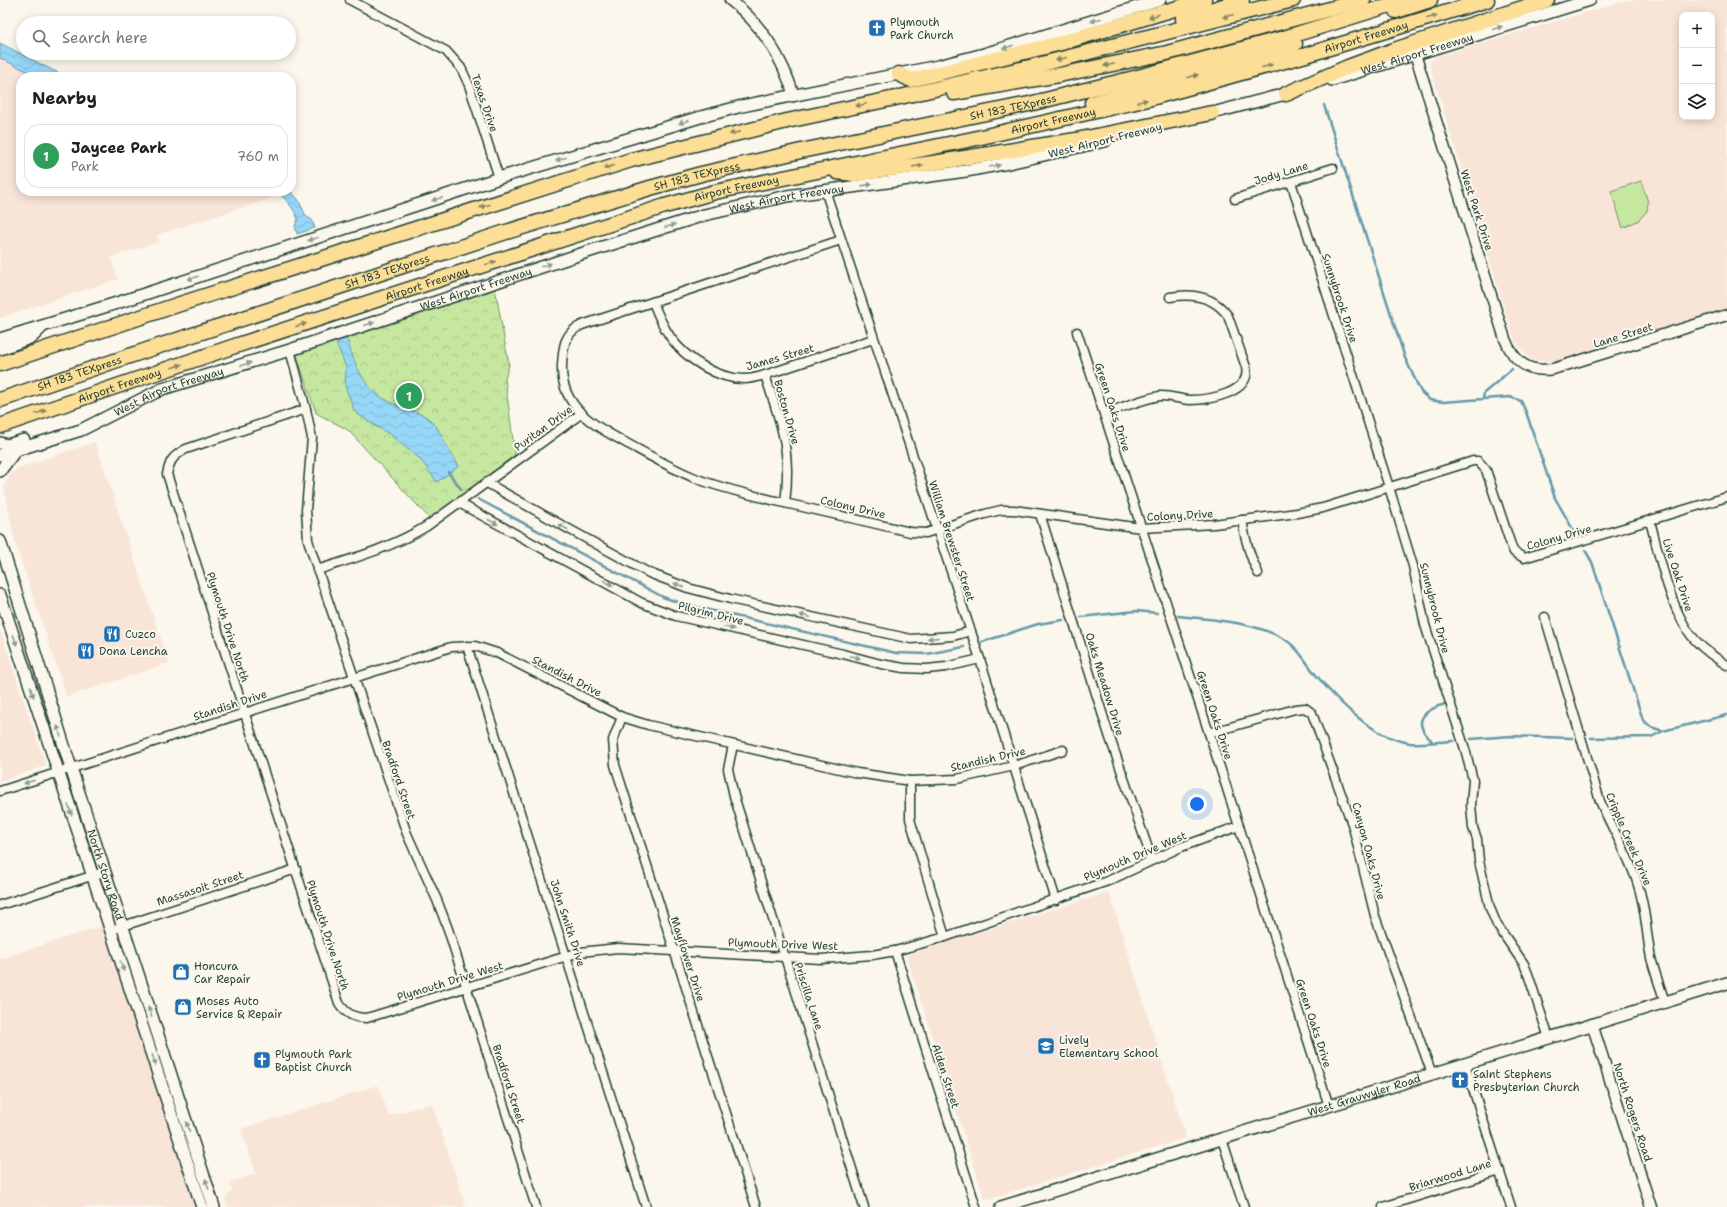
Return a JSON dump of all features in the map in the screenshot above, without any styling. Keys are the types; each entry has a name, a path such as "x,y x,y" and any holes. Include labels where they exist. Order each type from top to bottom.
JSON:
{"highway":[{"path":"899,74 911,80 1062,43 1204,0"},
{"path":"1121,43 1138,33 1242,0"},
{"path":"0,364 180,304 631,160 787,121 900,97 1293,0"},
{"path":"900,97 964,92 1059,75 1167,53 1363,0"},
{"name":"SH 183 TEXpress","path":"0,391 331,280 498,226 664,177 733,159 1010,100 1174,61 1386,0"},
{"name":"SH 183 TEXpress","path":"0,400 503,233 650,188 701,174 793,153 1008,108 1131,79 1284,38 1406,0"},
{"path":"968,140 1001,125 1130,93 1195,75 1278,50 1430,0"},
{"name":"Airport Freeway","path":"2,426 239,345 636,215 715,192 824,171 1144,100 1306,55 1487,0"},
{"path":"1286,94 1348,67 1394,50 1547,0"},
{"path":"824,171 854,174 934,164 1076,140 1212,113"}],"main road":[{"path":"1,338 117,303 499,178 697,118 984,54 1160,0"},
{"name":"West Airport Freeway","path":"0,455 81,430 162,389 290,350 704,215 744,205 825,190 966,171 1096,143 1286,94 1590,0"},
{"path":"0,349 32,337 44,325"},
{"path":"0,443 7,445 78,424 91,424"},
{"path":"0,471 15,451"},
{"name":"North Story Road","path":"0,541 70,768 122,926 194,1164 202,1207"},
{"name":"North Story Road","path":"0,595 111,930 194,1164 214,1207"},
{"name":"West Grauwyler Road","path":"1001,1207 1727,983"}],"street":[{"name":"Texas Drive","path":"350,0 446,51 461,68 469,85 499,178"},
{"path":"730,0 769,41 784,71 794,96"},
{"name":"West Park Drive","path":"1415,54 1505,339 1514,356 1526,366"},
{"name":"Jody Lane","path":"1235,199 1333,168"},
{"name":"Sunnybrook Drive","path":"1291,182 1389,486 1413,566 1425,625 1465,749 1473,780 1471,805 1473,828 1477,839 1479,861 1490,908 1497,925 1524,964 1549,1038"},
{"name":"William Brewster Street","path":"825,190 873,339 971,631 1056,900"},
{"name":"Puritan Drive","path":"317,570 402,541 427,526 582,413 574,406 566,392 562,377 564,346 572,330 841,240"},
{"path":"1104,413 1158,396 1168,396 1189,400 1205,399 1230,392 1244,383 1247,376 1246,368 1228,316 1225,312 1213,302 1199,295 1170,297"},
{"name":"James Street","path":"654,302 662,323 676,345 696,361 712,370 735,378 750,379 765,375 873,339"},
{"name":"Lane Street","path":"1526,366 1539,370 1553,369 1727,315"},
{"name":"Green Oaks Drive","path":"1077,332 1209,733 1329,1106"},
{"name":"Bradford Street","path":"290,350 306,409 312,438 307,487 306,524 308,540 407,834 437,900 467,988 536,1207"},
{"name":"Boston Drive","path":"765,375 782,425 787,448 788,475 785,503"},
{"name":"Plymouth Drive North","path":"306,409 186,449 175,455 168,466 167,474 339,1003 350,1015 362,1018"},
{"name":"Colony Drive","path":"582,413 600,428 680,471 732,490 910,532 926,533 1001,510 1141,528 1214,524 1323,508 1389,486 1478,461 1486,470 1512,548 1514,552 1524,558 1727,497"},
{"name":"Pilgrim Drive","path":"487,483 649,573 688,588 730,600 911,639 953,636 971,631"},
{"name":"Pilgrim Drive","path":"459,503 642,603 676,616 881,664 904,668 927,669 946,667 980,659"},
{"name":"Oaks Meadow Drive","path":"1040,514 1109,735 1152,860"},
{"path":"1242,520 1245,542 1258,573"},
{"name":"Live Oak Drive","path":"1650,521 1673,601 1682,622 1688,632 1705,651 1727,666"},
{"name":"Cripple Creek Drive","path":"1545,617 1600,801 1611,828 1627,857 1638,883 1645,910 1651,956 1665,1002"},
{"name":"Standish Drive","path":"0,791 353,677 451,647 467,646 475,646 497,653 622,717 648,725 857,774 910,781 956,779 1014,766 1063,750"},
{"name":"John Smith Drive","path":"467,646 646,1207"},
{"name":"Canyon Oaks Drive","path":"1209,733 1300,708 1308,709 1312,713 1353,827 1375,916 1432,1074"},
{"name":"Mayflower Drive","path":"622,717 614,740 615,765 756,1207"},
{"name":"Priscilla Lane","path":"733,745 728,769 729,778 864,1207"},
{"path":"910,781 910,819 945,937"},
{"name":"Plymouth Drive West","path":"362,1018 367,1018 590,950 608,948 674,950 821,959 895,951 945,937 1112,880 1152,860 1239,826"},
{"name":"Massasoit Street","path":"111,930 296,869"},
{"path":"0,905 104,872"},
{"name":"Alden Street","path":"895,951 976,1207"},
{"name":"North Rogers Road","path":"1592,1024 1651,1207"},
{"path":"1465,1064 1511,1207"},
{"path":"1222,1139 1244,1207"},
{"name":"Briarwood Lane","path":"1383,1207 1500,1171"}],"shaded area":[{"path":"1628,0 1727,0 1727,308 1552,362 1531,360 1515,342 1429,63 1435,57"},
{"path":"0,58 29,72 16,72 16,196 278,196 157,235 159,242 111,257 118,279 0,318"},
{"path":"95,442 169,663 67,697 15,542 4,486 10,475 18,468"},
{"path":"0,630 46,766 0,781"},
{"name":"Lively Elementary School","path":"1109,892 1186,1138 985,1200 906,955"},
{"path":"102,926 195,1207 0,1207 0,959"},
{"path":"378,1085 389,1116 432,1104 466,1207 228,1207 225,1200 228,1194 232,1192 230,1183 256,1173 241,1129"}],"green space":[{"path":"1641,181 1648,202 1647,211 1639,220 1623,228 1611,191"},
{"path":"495,288 509,365 505,379 515,455 430,519 348,430 316,413 296,353"}],"water":[{"path":"0,43 16,51 16,60 33,60 56,72 29,72 0,58"},
{"path":"282,196 295,196 306,216 312,220 315,228 297,234 295,226 298,219 294,211"},
{"path":"346,337 358,368 371,389 382,398 429,419 438,430 459,466 437,482 420,459 389,434 355,412 345,386 346,367 335,340"}],"waterway":[{"path":"1324,105 1405,358 1421,392 1430,400 1443,402 1510,397 1521,401 1555,498 1575,533"},
{"path":"1483,399 1484,393 1512,369"},
{"path":"448,472 461,489"},
{"path":"478,499 663,597 683,604 896,653 927,654 964,647"},
{"path":"1585,550 1592,562 1643,720 1651,727 1663,731 1727,715"},
{"path":"1081,617 1136,611 1157,613"},
{"path":"1178,616 1232,622 1272,633 1289,642 1335,697 1370,727 1396,740 1410,743 1453,741"},
{"path":"982,642 1038,624 1063,620"},
{"path":"1432,741 1425,734 1422,727 1421,721 1423,716 1440,705 1448,703"},
{"path":"1591,738 1651,737 1663,731"},
{"path":"1471,739 1511,736 1572,738"}],"place":[{"name":"Plymouth Park Church","path":"877,28"},
{"name":"Jaycee Park","path":"409,396"},
{"name":"Cuzco","path":"112,634"},
{"name":"Dona Lencha","path":"86,651"},
{"name":"Honcura Car Repair","path":"181,972"},
{"name":"Moses Auto Service & Repair","path":"183,1007"},
{"name":"Lively Elementary School","path":"1046,1046"},
{"name":"Plymouth Park Baptist Church","path":"262,1060"},
{"name":"Saint Stephens Presbyterian Church","path":"1460,1080"}]}
